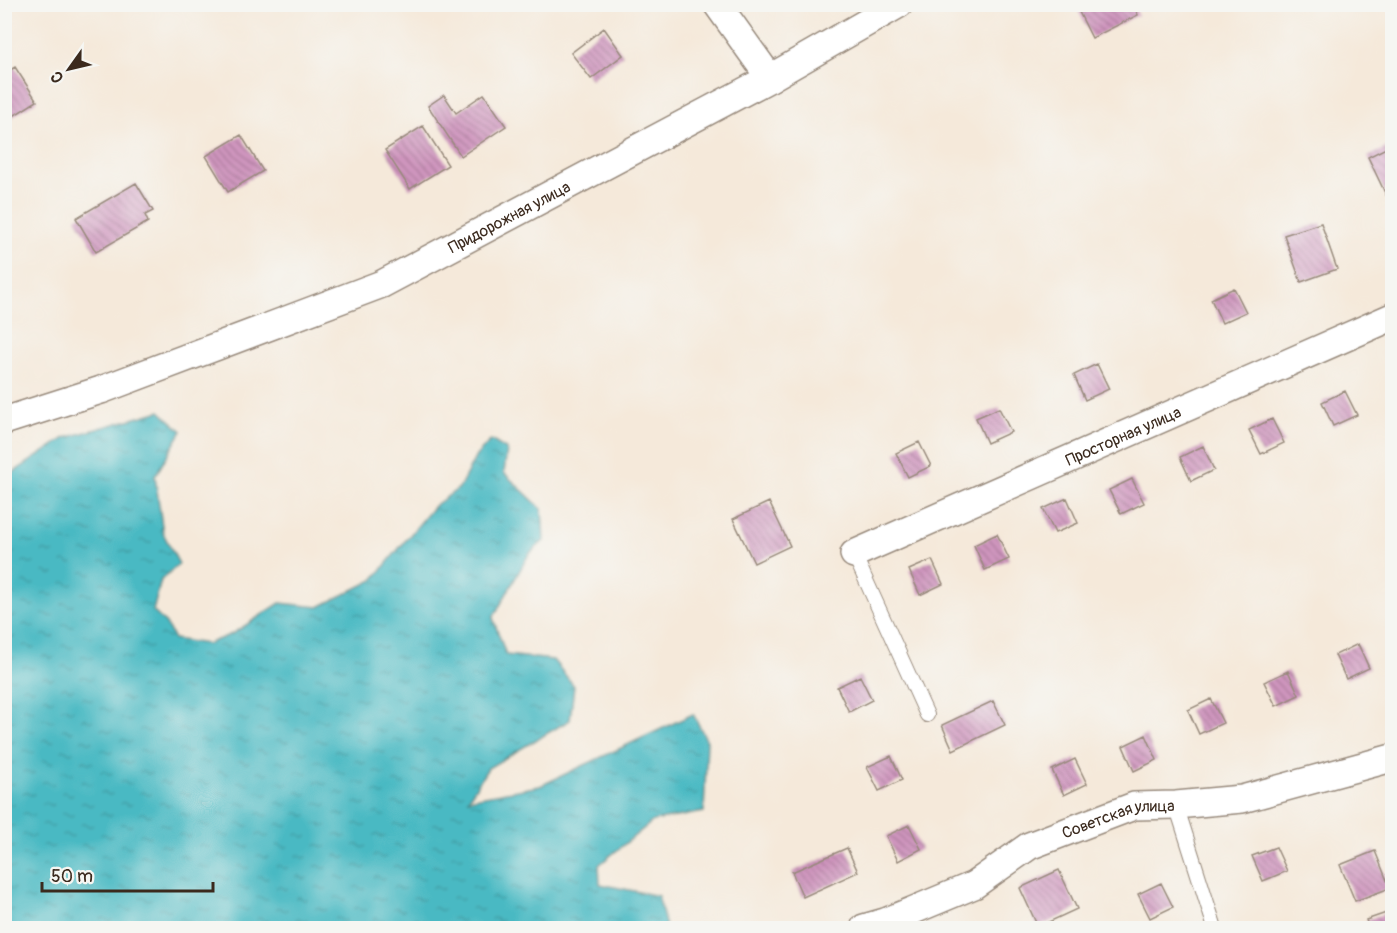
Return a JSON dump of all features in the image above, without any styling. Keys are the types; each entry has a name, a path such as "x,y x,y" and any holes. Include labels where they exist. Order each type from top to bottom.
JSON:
{"street":[{"path":"717,4 770,78"},
{"name":"Придорожная улица","path":"4,421 101,390 382,284 770,78 899,4"},
{"name":"Просторная улица","path":"854,554 1392,317"},
{"name":"Советская улица","path":"879,926 974,885 1029,846 1134,806 1176,805 1242,798 1392,758"}],"lane":[{"path":"854,554 927,716"},
{"path":"1176,805 1215,928"}],"water":[{"path":"160,411 182,431 155,476 163,533 179,564 161,580 153,611 166,624 174,639 207,644 232,634 280,603 319,607 373,580 434,506 459,488 476,456 491,440 507,450 504,473 542,509 544,541 529,554 493,618 506,655 553,660 574,686 570,720 488,768 468,799 540,786 693,714 707,741 704,812 653,821 599,865 600,884 658,896 666,927 5,928 5,478 65,438"}],"building":[{"path":"1075,4 1133,4 1138,15 1092,38"},
{"path":"604,28 623,55 591,79 571,53"},
{"path":"15,67 37,101 4,122 4,74"},
{"path":"484,94 506,126 461,156 428,106 444,95 456,113"},
{"path":"423,126 448,165 410,189 385,150"},
{"path":"241,135 263,171 228,192 206,156"},
{"path":"1392,145 1392,194 1387,197 1368,157"},
{"path":"136,183 153,211 145,215 148,222 96,252 76,218"},
{"path":"1321,223 1337,269 1301,282 1284,235"},
{"path":"1234,288 1246,312 1222,323 1211,299"},
{"path":"1097,364 1109,389 1085,400 1074,375"},
{"path":"1345,391 1357,415 1333,426 1322,402"},
{"path":"999,408 1011,432 987,443 976,418"},
{"path":"1272,419 1284,443 1261,454 1249,430"},
{"path":"919,442 931,466 908,477 896,453"},
{"path":"1203,446 1214,470 1191,481 1180,457"},
{"path":"1132,479 1144,503 1121,514 1109,490"},
{"path":"1067,498 1078,523 1055,533 1043,509"},
{"path":"769,502 790,546 754,563 733,519"},
{"path":"997,534 1009,559 985,570 974,545"},
{"path":"932,560 943,584 920,595 909,570"},
{"path":"1358,644 1369,668 1346,679 1335,655"},
{"path":"1288,671 1299,695 1276,706 1264,682"},
{"path":"860,676 872,700 849,712 837,687"},
{"path":"1211,699 1223,723 1199,734 1188,710"},
{"path":"993,701 1005,725 953,750 942,725"},
{"path":"1146,735 1157,760 1134,771 1123,746"},
{"path":"891,756 902,780 879,791 867,767"},
{"path":"1075,759 1087,784 1064,795 1052,770"},
{"path":"909,825 921,849 898,861 886,836"},
{"path":"1276,847 1287,871 1263,881 1252,856"},
{"path":"847,848 858,872 803,897 792,872"},
{"path":"1375,851 1390,888 1355,901 1340,865"},
{"path":"1059,870 1077,909 1038,927 1020,888"},
{"path":"1161,883 1173,907 1150,918 1138,894"},
{"path":"1392,911 1392,928 1369,928 1366,920"}]}
